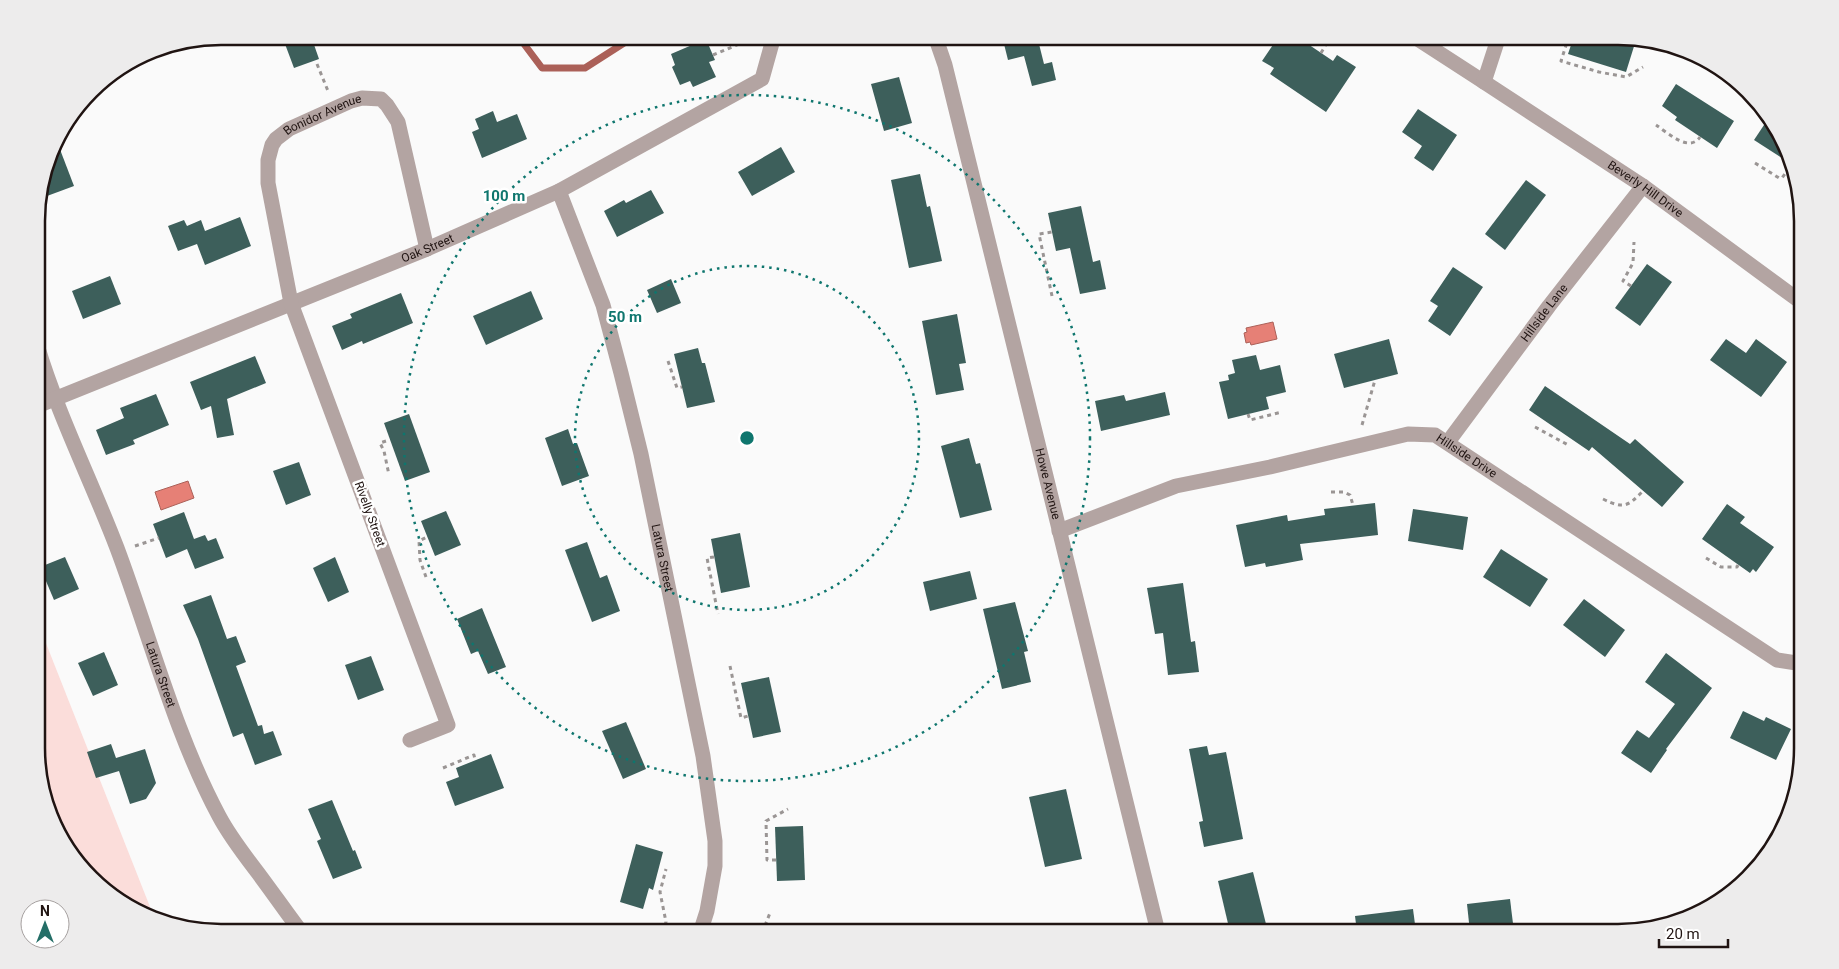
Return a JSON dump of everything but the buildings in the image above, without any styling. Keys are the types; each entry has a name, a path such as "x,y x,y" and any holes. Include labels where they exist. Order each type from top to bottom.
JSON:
{"street":[{"name":"Oak Street","path":"45,403 427,249 558,191 762,79 771,45"},
{"name":"Howe Avenue","path":"938,45 945,65 1156,924"},
{"name":"Beverly Hill Drive","path":"1427,45 1643,186 1794,296"},
{"path":"1484,82 1496,45"},
{"name":"Bonidor Avenue","path":"291,303 268,183 270,152 276,139 289,129 335,108 362,98 372,97 381,99 393,113 398,122 427,249"},
{"name":"Hillside Lane","path":"1448,442 1549,306 1643,186"},
{"name":"Latura Street","path":"558,191 603,305 619,365 639,446 703,756 715,841 715,866 703,924"},
{"name":"Rivelly Street","path":"291,303 448,725 410,740"},
{"name":"Latura Street","path":"45,369 55,399 108,523 196,770 219,817 235,843 295,924"},
{"name":"Hillside Drive","path":"1059,531 1176,486 1270,467 1408,434 1435,435 1778,660 1794,663"}],"path":[{"path":"713,55 737,45"},
{"path":"1321,53 1326,45"},
{"path":"1566,45 1561,61 1599,72 1626,77 1643,67"},
{"path":"317,64 335,108"},
{"path":"1656,126 1691,144 1700,137"},
{"path":"1755,163 1779,178 1782,178 1787,171"},
{"path":"1052,232 1040,234 1052,296"},
{"path":"1631,286 1623,281 1633,263 1634,242"},
{"path":"668,361 677,388 682,387"},
{"path":"1362,425 1375,380"},
{"path":"1248,414 1250,420 1282,412"},
{"path":"1535,426 1570,446"},
{"path":"386,441 380,443 384,451 389,475"},
{"path":"1602,499 1618,506 1632,503 1643,491"},
{"path":"1331,492 1344,492 1350,495 1353,506"},
{"path":"135,547 158,538"},
{"path":"426,578 420,560 419,540 428,538"},
{"path":"714,556 707,558 718,614"},
{"path":"1706,558 1721,567 1737,567 1738,564"},
{"path":"730,666 741,718 748,716"},
{"path":"443,768 474,756 475,760"},
{"path":"776,860 768,860 766,821 788,809"},
{"path":"665,924 660,892 666,869"},
{"path":"766,924 770,913"}],"shaded area":[{"path":"1273,322 1277,339 1251,345 1250,342 1246,343 1244,333 1247,332 1246,328"},
{"path":"188,481 194,498 161,510 155,492"},
{"path":"45,641 151,910 123,894 96,873 75,846 63,826 54,805 45,760"}],"waterway":[{"path":"525,45 542,68 585,68 621,45"}]}
